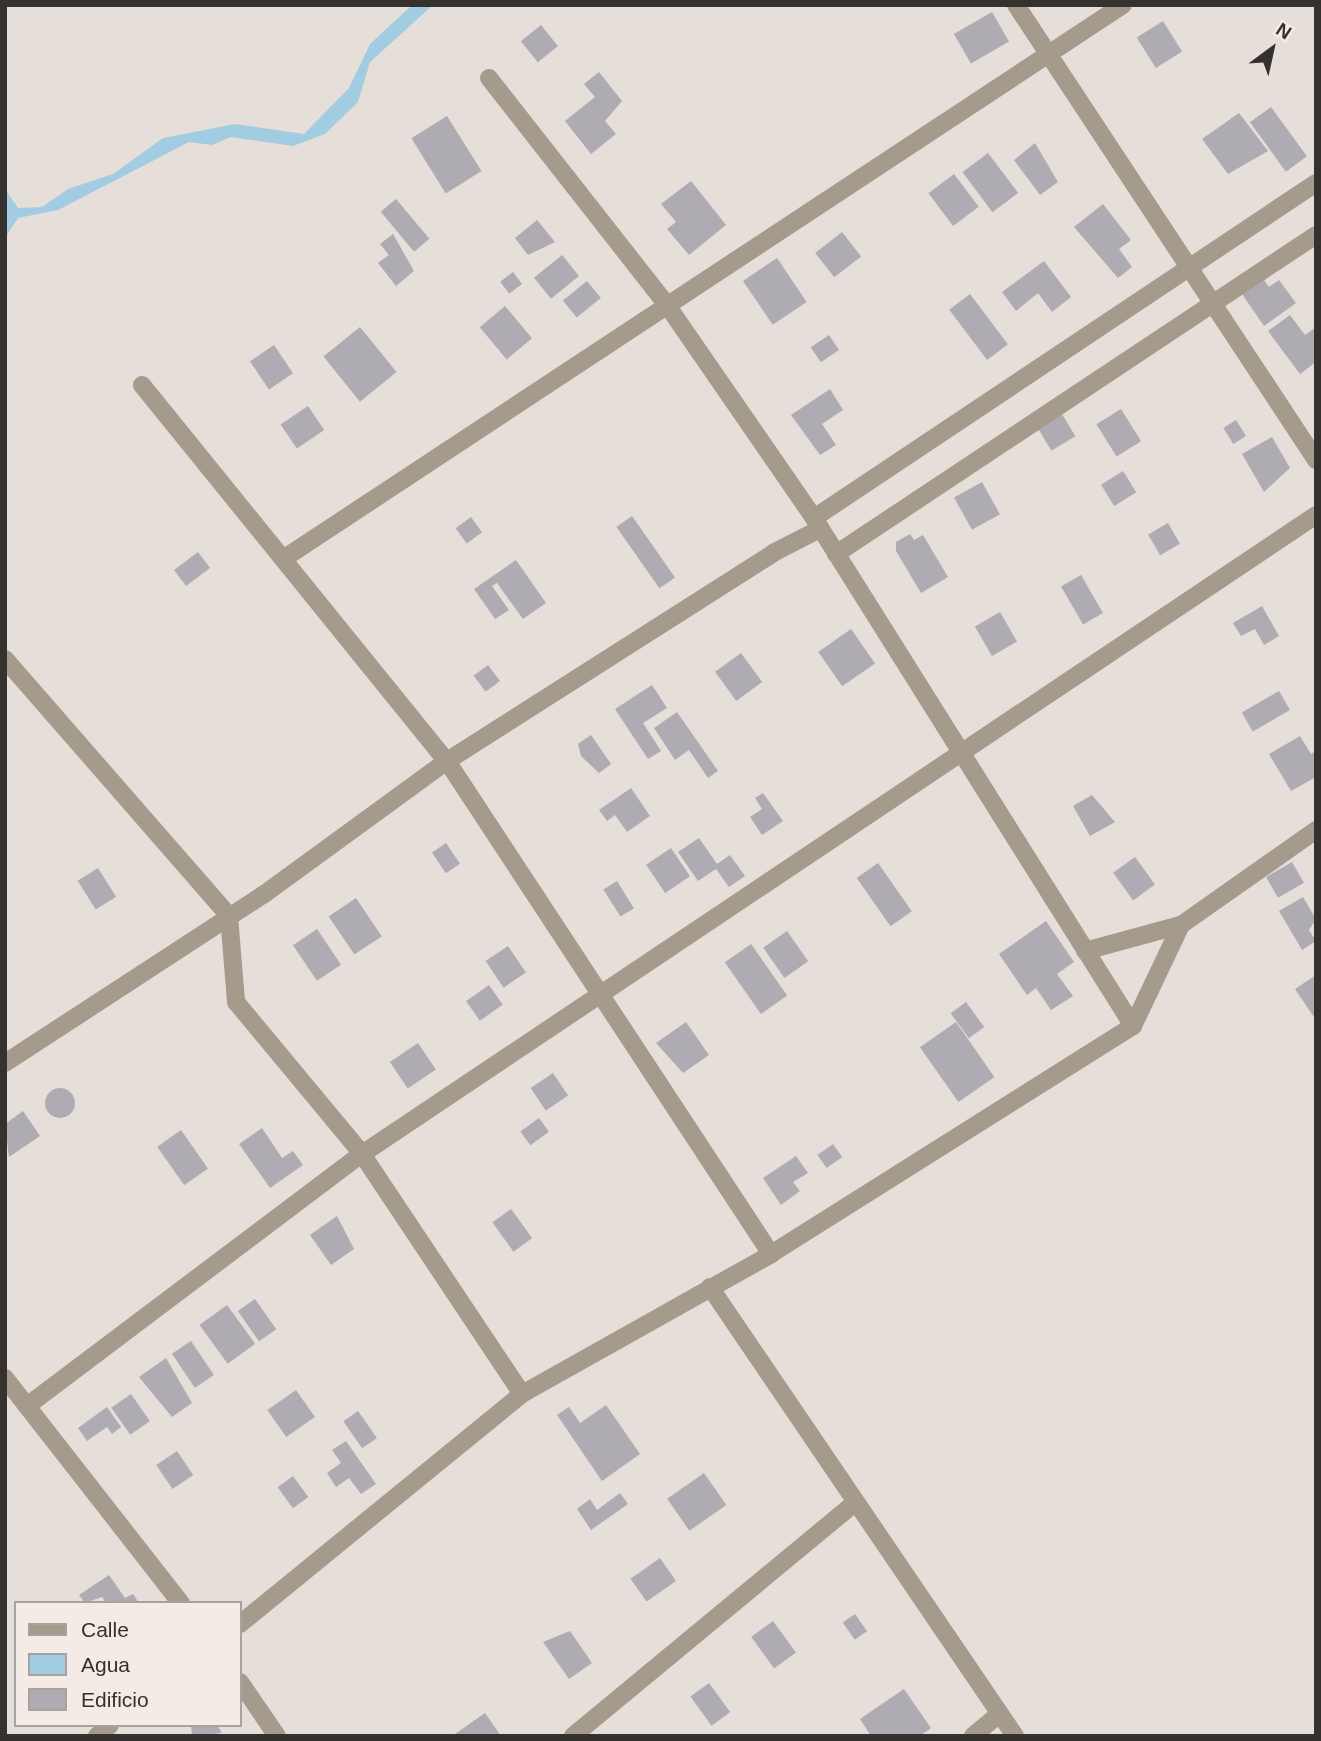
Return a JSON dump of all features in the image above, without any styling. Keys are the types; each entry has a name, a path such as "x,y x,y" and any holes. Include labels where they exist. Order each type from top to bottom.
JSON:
{"street":[{"path":"1016,5 1051,52 1316,460"},
{"path":"283,559 1123,5"},
{"path":"489,78 667,305 817,524 1133,1026"},
{"path":"5,1063 229,916 447,761 817,524 1316,183"},
{"path":"836,554 1316,235"},
{"path":"142,385 447,761 602,992 771,1254"},
{"path":"27,1406 362,1154 957,750 1316,515"},
{"path":"5,659 229,916 236,1002 362,1154 522,1394"},
{"path":"1085,951 1181,925 1316,830"},
{"path":"242,1622 522,1394 771,1254 1133,1026 1181,925"},
{"path":"709,1287 1015,1736"},
{"path":"5,1378 179,1601"},
{"path":"572,1736 855,1503"},
{"path":"242,1685 276,1736"},
{"path":"973,1736 999,1714"}],"water":[{"path":"412,5 433,5 370,62 358,102 325,134 293,146 231,137 212,145 189,142 58,210 18,218 5,238 5,189 18,208 42,207 68,189 113,174 163,138 235,124 304,134 349,88 370,44"}],"building":[{"path":"992,12 1009,41 971,63 954,34"},
{"path":"1163,21 1182,52 1156,68 1137,37"},
{"path":"541,25 558,46 538,62 521,41"},
{"path":"599,72 622,101 605,121 616,134 591,154 565,121 595,97 584,84"},
{"path":"1271,107 1307,156 1286,172 1250,122"},
{"path":"1239,113 1268,151 1228,174 1202,139"},
{"path":"447,116 481,171 446,193 411,138"},
{"path":"1035,143 1058,182 1040,195 1014,160"},
{"path":"988,153 1018,193 993,212 962,172"},
{"path":"954,174 979,207 953,226 928,193"},
{"path":"691,181 726,225 689,255 667,229 676,222 661,204"},
{"path":"396,199 429,239 414,252 381,212"},
{"path":"1103,204 1131,240 1119,249 1132,267 1118,278 1074,227"},
{"path":"537,220 555,242 528,255 515,238"},
{"path":"842,232 861,256 834,277 815,253"},
{"path":"393,234 414,271 396,286 378,263 389,255 380,244"},
{"path":"562,255 579,276 551,299 534,278"},
{"path":"777,258 807,302 773,325 743,281"},
{"path":"1044,261 1071,297 1052,312 1038,293 1016,311 1002,292"},
{"path":"513,272 522,284 509,294 500,282"},
{"path":"1264,280 1269,287 1279,280 1296,303 1264,326 1242,294"},
{"path":"587,281 601,298 577,318 563,301"},
{"path":"970,294 1008,344 987,360 949,310"},
{"path":"505,306 532,338 507,359 480,327"},
{"path":"1290,315 1305,335 1316,327 1316,362 1300,374 1268,331"},
{"path":"360,327 397,372 360,402 323,357"},
{"path":"829,335 839,350 821,362 811,347"},
{"path":"274,345 293,373 269,389 250,361"},
{"path":"830,389 843,410 822,424 836,445 820,455 791,415"},
{"path":"308,406 324,430 297,448 281,424"},
{"path":"1121,409 1141,441 1117,457 1096,424"},
{"path":"1062,414 1075,436 1051,451 1038,428"},
{"path":"1236,420 1246,436 1233,444 1223,428"},
{"path":"1272,437 1290,468 1264,492 1242,454"},
{"path":"1123,471 1136,492 1114,506 1101,485"},
{"path":"982,482 1000,514 972,530 954,498"},
{"path":"632,516 675,577 659,588 616,527"},
{"path":"471,517 482,532 467,544 456,528"},
{"path":"1168,523 1180,544 1160,555 1148,534"},
{"path":"910,534 914,540 923,535 948,577 921,593 896,551 896,542"},
{"path":"198,552 210,568 186,586 174,570"},
{"path":"516,560 546,603 523,619 497,583 492,586 509,610 495,619 474,589"},
{"path":"1081,575 1103,613 1083,625 1061,586"},
{"path":"1262,606 1279,636 1264,645 1255,629 1241,636 1233,623"},
{"path":"1000,612 1017,641 992,656 975,626"},
{"path":"851,629 875,663 842,686 818,652"},
{"path":"741,653 762,682 736,701 715,672"},
{"path":"488,665 500,681 486,692 474,676"},
{"path":"652,685 667,708 643,723 661,751 648,759 615,709"},
{"path":"1279,691 1290,710 1253,732 1242,712"},
{"path":"677,712 718,771 708,778 689,750 675,760 654,728"},
{"path":"591,735 611,764 599,773 581,756 578,744"},
{"path":"1300,736 1311,754 1316,751 1316,777 1291,791 1269,754"},
{"path":"631,788 650,816 627,832 615,815 607,821 599,810"},
{"path":"763,793 783,821 762,835 750,817 762,809 755,798"},
{"path":"1092,795 1115,822 1090,836 1073,806"},
{"path":"699,838 717,864 730,855 745,876 729,887 716,869 698,881 678,852"},
{"path":"446,843 460,864 446,873 432,853"},
{"path":"671,848 690,876 665,893 646,865"},
{"path":"1135,857 1155,885 1133,900 1113,873"},
{"path":"1292,862 1304,883 1278,898 1266,877"},
{"path":"878,863 912,911 891,926 857,878"},
{"path":"98,868 116,897 96,910 78,881"},
{"path":"617,881 634,908 620,917 603,889"},
{"path":"1303,897 1316,919 1309,930 1316,941 1302,950 1279,911"},
{"path":"356,898 382,936 354,955 329,916"},
{"path":"1046,921 1074,962 1057,974 1073,996 1051,1010 1036,988 1027,995 999,954"},
{"path":"317,929 341,965 317,981 293,945"},
{"path":"787,931 808,961 784,978 763,948"},
{"path":"751,944 787,996 761,1014 725,962"},
{"path":"508,946 526,973 504,988 486,961"},
{"path":"1316,975 1316,1020 1295,989"},
{"path":"489,985 503,1005 480,1021 466,1001"},
{"path":"966,1002 984,1027 969,1038 951,1013"},
{"path":"686,1022 709,1055 683,1073 656,1043"},
{"path":"956,1022 994,1077 958,1102 920,1047"},
{"path":"418,1043 436,1070 408,1089 390,1062"},
{"path":"553,1073 568,1095 546,1110 531,1088"},
{"path":"60,1088 66,1089 74,1097 74,1109 66,1117 60,1118 54,1117 46,1109 45,1103 46,1097 54,1089"},
{"path":"23,1111 40,1136 9,1157 5,1124"},
{"path":"539,1118 549,1132 530,1145 520,1132"},
{"path":"262,1128 282,1158 293,1151 303,1165 270,1188 239,1144"},
{"path":"181,1130 208,1169 184,1185 157,1147"},
{"path":"833,1144 842,1157 827,1168 817,1155"},
{"path":"796,1156 808,1173 793,1182 800,1191 781,1205 763,1178"},
{"path":"511,1209 532,1238 514,1252 492,1223"},
{"path":"337,1216 354,1249 331,1265 310,1235"},
{"path":"255,1299 276,1329 259,1341 238,1311"},
{"path":"227,1305 255,1344 228,1364 199,1325"},
{"path":"191,1341 214,1375 195,1388 172,1354"},
{"path":"166,1358 192,1403 172,1417 139,1377"},
{"path":"296,1390 315,1417 286,1437 267,1410"},
{"path":"131,1394 150,1421 130,1435 111,1408"},
{"path":"606,1405 640,1454 602,1481 557,1415 569,1407 580,1423"},
{"path":"107,1407 121,1427 112,1434 107,1427 87,1441 78,1428"},
{"path":"358,1411 377,1438 362,1448 343,1421"},
{"path":"346,1441 376,1484 361,1494 349,1478 336,1487 327,1473 341,1463 332,1450"},
{"path":"177,1451 193,1475 172,1489 156,1465"},
{"path":"704,1473 726,1505 690,1531 667,1499"},
{"path":"293,1476 308,1497 293,1508 278,1487"},
{"path":"620,1493 628,1504 591,1530 577,1509 590,1499 597,1510"},
{"path":"660,1558 676,1581 647,1602 631,1579"},
{"path":"109,1575 125,1598 133,1594 138,1601 105,1601 102,1597 84,1601 79,1595"},
{"path":"855,1614 867,1631 855,1640 843,1623"},
{"path":"773,1621 796,1653 774,1668 751,1637"},
{"path":"570,1631 592,1663 569,1679 543,1642"},
{"path":"709,1683 730,1712 712,1726 690,1697"},
{"path":"904,1689 931,1728 920,1736 871,1736 860,1719"},
{"path":"485,1713 501,1736 452,1736"},
{"path":"191,1727 218,1727 222,1733 192,1736"}]}
